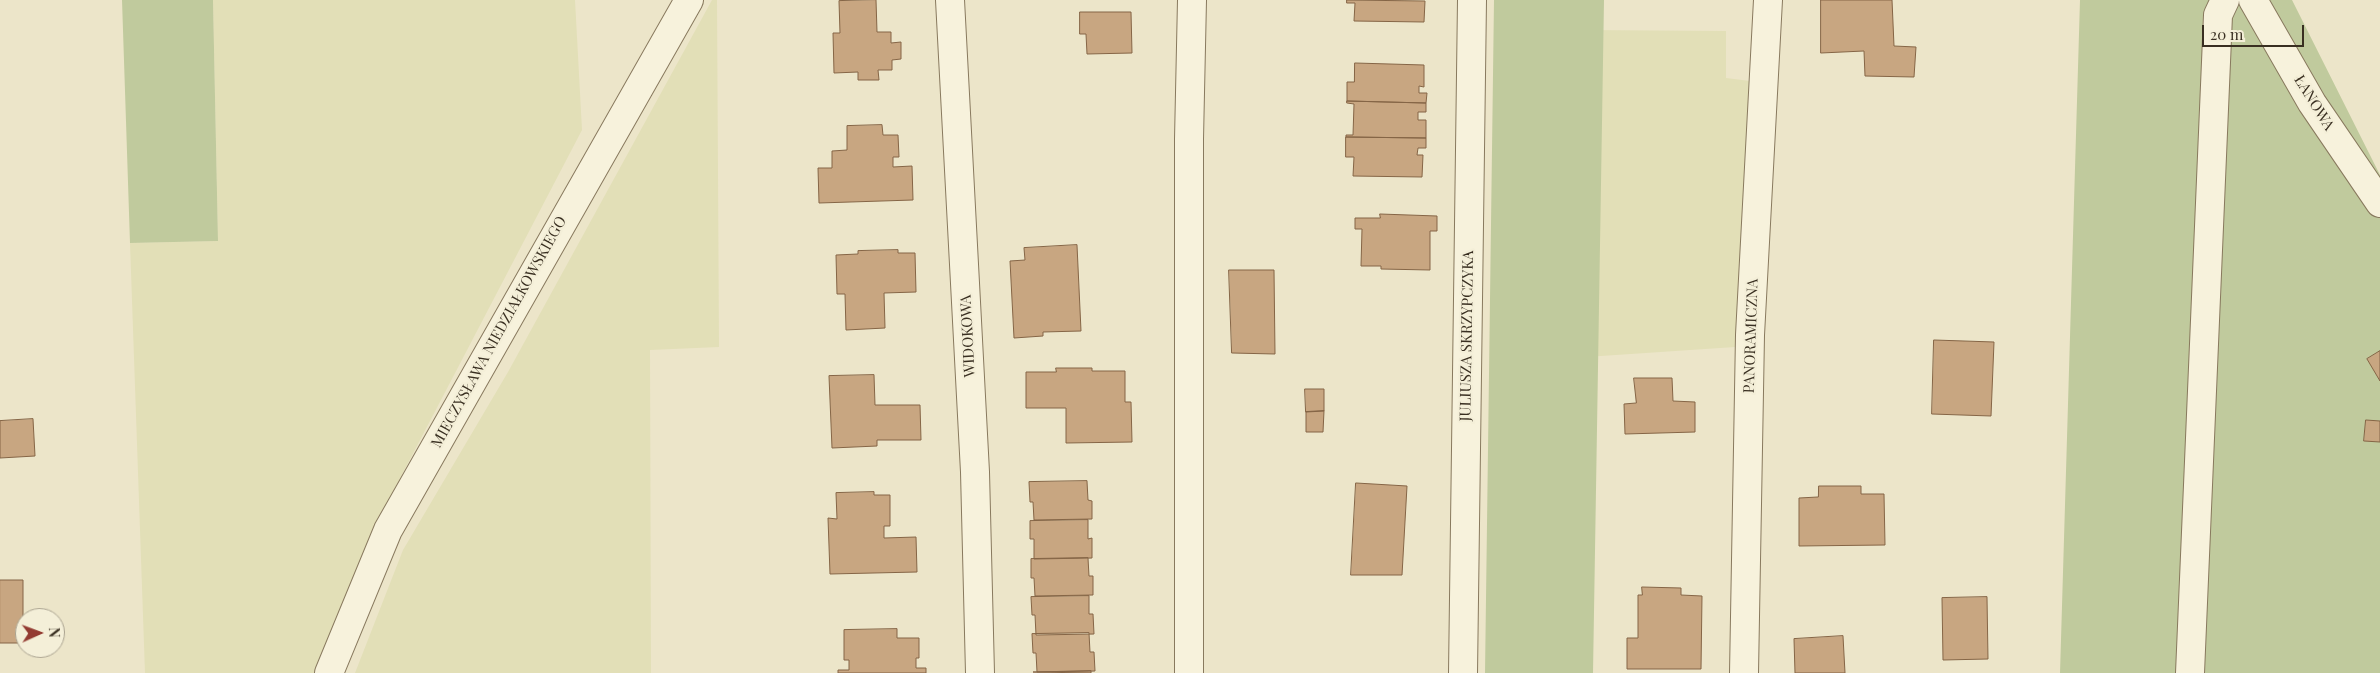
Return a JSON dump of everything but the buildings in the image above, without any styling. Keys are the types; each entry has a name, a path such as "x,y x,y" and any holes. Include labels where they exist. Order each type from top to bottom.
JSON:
{"street":[{"name":"MIECZYSŁAWA NIEDZIAŁKOWSKIEGO","path":"329,673 388,530 689,0"},
{"name":"WIDOKOWA","path":"950,0 976,472 980,673"},
{"path":"1190,673 1189,140 1192,0"},
{"name":"JULIUSZA SKRZYPCZYKA","path":"1463,673 1472,0"},
{"name":"PANORAMICZNA","path":"1744,673 1750,335 1768,0"},
{"path":"2190,673 2218,15 2225,0"},
{"name":"ŁANOWA","path":"2253,0 2312,103 2380,203"}],"shaded area":[{"path":"213,0 575,0 582,130 372,532 317,673 145,673 130,243 218,241"},
{"path":"712,0 717,0 719,347 650,350 651,673 355,673 403,550 508,372"},
{"path":"1581,30 1726,31 1726,78 1750,81 1735,347 1586,357"}],"green space":[{"path":"122,0 213,0 218,241 130,243"},
{"path":"1494,0 1604,0 1593,673 1485,673"},
{"path":"2080,0 2292,0 2380,175 2380,673 2060,673"}]}
